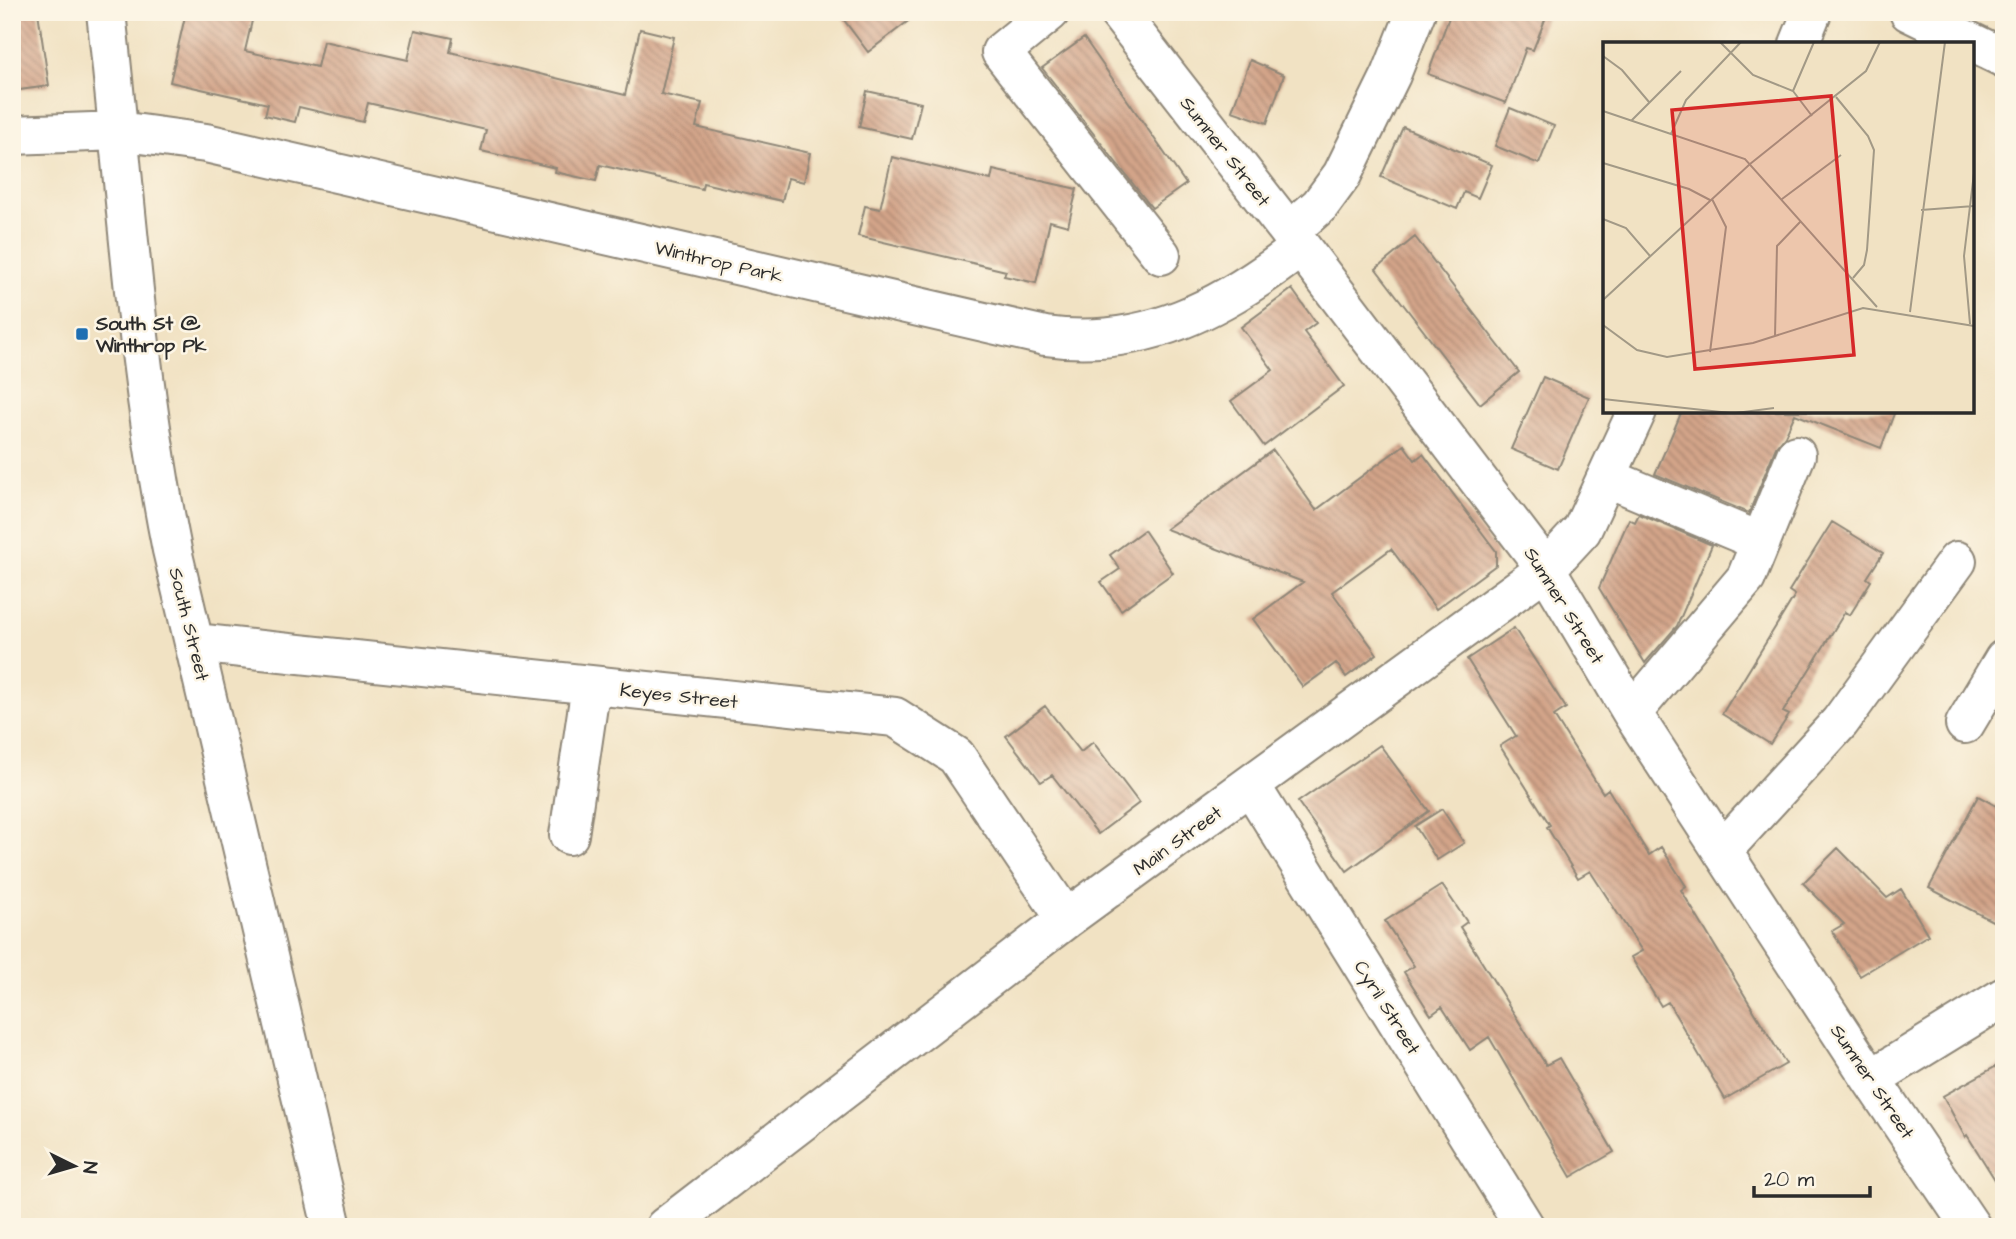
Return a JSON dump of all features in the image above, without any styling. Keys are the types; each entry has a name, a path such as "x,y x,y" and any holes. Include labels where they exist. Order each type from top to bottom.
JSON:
{"street":[{"name":"South Street","path":"106,12 132,288 156,470 172,550 332,1227"},
{"path":"1051,12 1001,52 1161,255"},
{"name":"Sumner Street","path":"1118,12 1546,569 1632,713 1971,1227"},
{"name":"Winthrop Park","path":"12,135 119,131 238,150 1045,336 1072,340 1103,340 1131,335 1192,315 1261,278 1295,239 1342,175 1391,75 1416,12"},
{"path":"1799,42 1812,12"},
{"path":"1909,12 1971,42"},
{"path":"1974,43 2004,58"},
{"name":"Main Street","path":"665,1227 1066,919 1546,569 1582,530 1636,413"},
{"path":"1632,713 1746,578 1796,455"},
{"path":"1608,478 1761,542"},
{"path":"1722,851 1840,722 1957,561"},
{"name":"Keyes Street","path":"195,643 895,718 956,756 1066,919"},
{"path":"1965,724 2004,659"},
{"path":"569,835 591,685"},
{"name":"Cyril Street","path":"1251,786 1525,1227"},
{"path":"1871,1079 2004,997"}],"building":[{"path":"12,12 38,12 49,86 12,91"},
{"path":"186,12 254,12 245,51 317,67 323,41 408,60 415,30 453,38 450,52 625,95 640,29 674,37 661,94 702,103 696,127 810,153 804,182 788,178 782,201 703,183 702,189 600,165 596,181 555,172 556,168 481,151 486,130 368,103 363,122 299,107 295,122 265,115 268,104 170,82"},
{"path":"838,12 920,12 868,52"},
{"path":"1451,12 1548,12 1533,50 1526,48 1506,103 1428,74"},
{"path":"1084,38 1186,184 1152,208 1042,68"},
{"path":"1250,60 1284,75 1267,123 1232,111"},
{"path":"867,91 921,103 912,139 859,127"},
{"path":"1510,108 1554,126 1539,164 1495,146"},
{"path":"1403,127 1492,165 1478,198 1464,192 1457,209 1381,177"},
{"path":"892,157 991,180 993,170 1077,189 1068,226 1050,221 1036,283 1004,276 1006,271 858,236 865,206 880,209"},
{"path":"1415,237 1519,372 1480,404 1376,269"},
{"path":"1292,289 1316,323 1304,332 1344,386 1264,446 1231,401 1273,370 1241,327"},
{"path":"1543,377 1589,397 1558,469 1511,449"},
{"path":"1681,413 1894,413 1881,448 1795,414 1785,436 1776,447 1749,513 1655,474"},
{"path":"1404,445 1415,460 1423,454 1496,551 1496,565 1436,609 1391,549 1332,592 1377,654 1346,677 1336,663 1303,687 1253,619 1303,582 1166,529 1273,450 1316,510"},
{"path":"1639,514 1712,545 1677,626 1645,663 1599,588 1629,519 1635,522"},
{"path":"1832,522 1883,553 1867,578 1871,581 1850,615 1845,612 1783,712 1789,715 1770,744 1722,714 1795,595 1789,591"},
{"path":"1144,530 1173,573 1121,610 1101,582 1120,569 1110,555"},
{"path":"1514,628 1566,708 1554,716 1603,793 1608,789 1649,855 1661,847 1686,886 1681,890 1786,1064 1725,1099 1668,1002 1661,1006 1631,957 1642,951 1590,871 1578,878 1547,827 1550,825 1500,746 1516,736 1467,659"},
{"path":"1045,706 1081,752 1093,742 1139,803 1098,834 1052,775 1041,782 1006,736"},
{"path":"1380,745 1429,811 1347,871 1298,802"},
{"path":"1978,796 2004,810 2004,927 1929,888"},
{"path":"1442,809 1464,843 1437,860 1415,826"},
{"path":"1838,848 1887,898 1901,889 1928,935 1860,976 1832,931 1844,924 1803,883"},
{"path":"1442,885 1467,922 1460,927 1546,1065 1559,1058 1614,1152 1571,1177 1489,1037 1470,1050 1442,1007 1431,1015 1404,972 1414,966 1385,921"},
{"path":"2004,1062 2004,1194 1967,1135 1965,1137 1943,1096"}],"place":[{"name":"South St @ Winthrop Pk","path":"82,334"}]}
